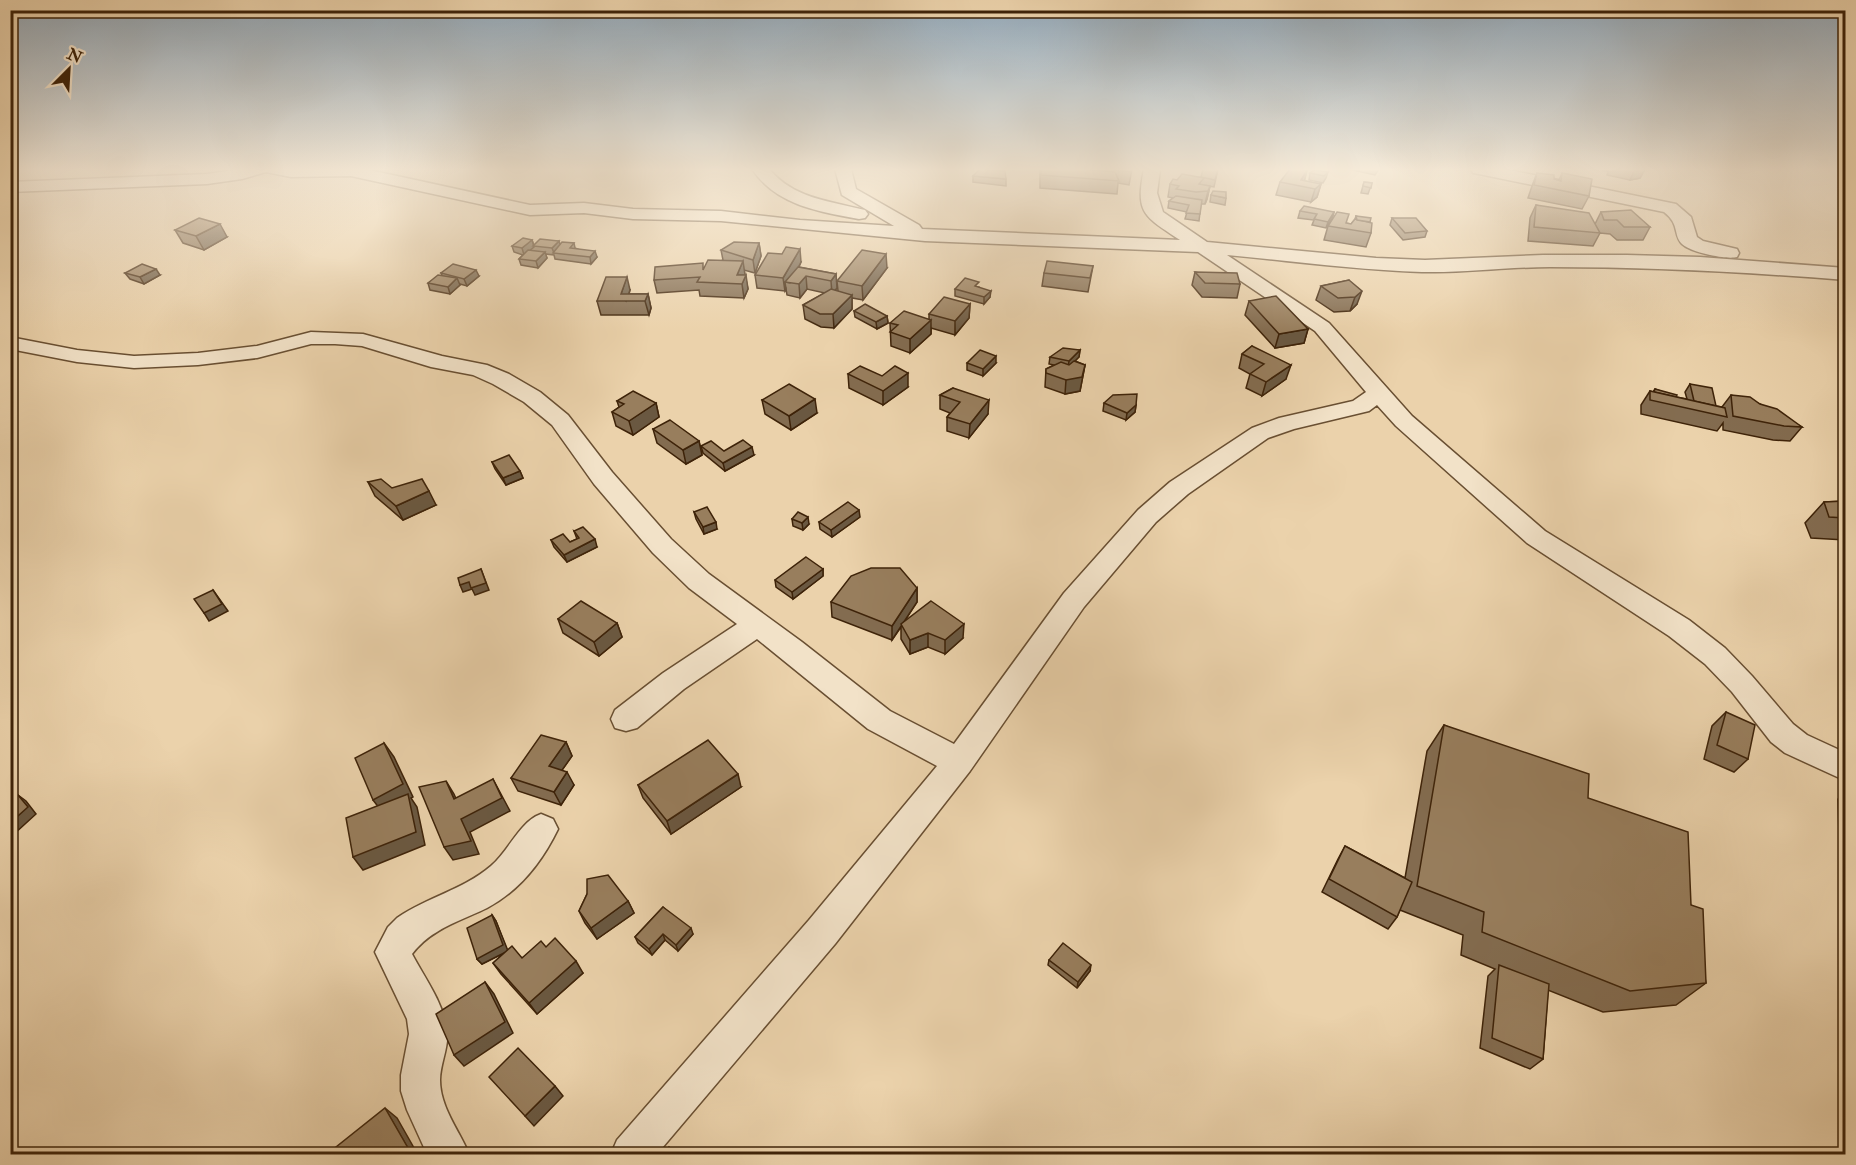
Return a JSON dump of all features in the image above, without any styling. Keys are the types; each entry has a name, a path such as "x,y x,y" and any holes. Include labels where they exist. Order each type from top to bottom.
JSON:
{"street":[{"path":"786,223 925,235 1204,247 1386,264 1627,261 1764,267 1845,274"},
{"path":"903,223 925,235"},
{"path":"1167,223 1322,327 1419,436 1536,537 1679,628 1714,656 1742,684 1782,733 1796,744 1845,768"},
{"path":"1684,223 1689,240 1697,246 1749,258 1764,267"},
{"path":"10,343 77,356 134,362 198,359 257,352 311,338 335,338 363,340 438,362 479,370 532,397 560,420 603,478 662,546 699,581 879,720 959,762"},
{"path":"631,1155 747,1022 959,762 1074,600 1147,516 1179,488 1260,433 1287,423 1361,406 1380,392"},
{"path":"626,719 675,679 758,625"},
{"path":"448,1155 424,1099 420,1082 428,1030 426,1020 398,968 393,952 402,937 420,923 488,889 506,875 518,864 541,829"}],"building":[{"path":"188,223 220,224 196,236 175,230"},
{"path":"1330,223 1372,223 1371,233 1328,226"},
{"path":"1397,223 1421,223 1427,231 1405,233"},
{"path":"1534,223 1595,223 1600,233 1534,227"},
{"path":"1620,223 1646,223 1650,227 1624,227"},
{"path":"523,238 532,240 522,248 512,246"},
{"path":"540,239 559,241 552,248 533,246"},
{"path":"562,242 574,243 570,248 595,251 590,257 553,253"},
{"path":"734,242 759,243 753,260 721,250"},
{"path":"786,247 800,249 783,278 755,275 768,253 782,254"},
{"path":"528,250 545,252 536,261 519,259"},
{"path":"862,250 886,254 862,286 837,281"},
{"path":"708,260 743,261 737,275 746,275 742,284 697,282 700,277 654,280 655,267 703,263 703,270"},
{"path":"1047,261 1093,266 1090,278 1044,273"},
{"path":"142,264 156,269 140,277 125,273"},
{"path":"453,264 476,270 464,279 441,273"},
{"path":"798,267 836,274 831,281 806,276 799,284 785,282"},
{"path":"1195,272 1237,273 1240,284 1205,283"},
{"path":"438,275 457,278 448,287 428,283"},
{"path":"606,277 627,277 621,294 648,294 645,301 597,301"},
{"path":"965,278 979,282 975,286 991,291 984,297 955,289"},
{"path":"1349,280 1362,291 1355,297 1338,298 1321,286"},
{"path":"831,289 852,295 833,314 820,314 803,305"},
{"path":"1276,296 1308,329 1279,334 1249,301"},
{"path":"944,297 970,304 955,321 929,314"},
{"path":"865,304 887,316 876,322 854,311"},
{"path":"904,311 931,320 910,339 890,332 898,325 890,323"},
{"path":"1252,346 1291,365 1266,382 1250,374 1264,364 1242,354"},
{"path":"1063,348 1080,350 1069,361 1050,357"},
{"path":"980,350 996,356 983,369 967,363"},
{"path":"1074,361 1085,365 1082,377 1066,380 1046,373 1046,369 1061,362 1069,365"},
{"path":"860,366 882,376 895,366 908,373 883,391 848,374"},
{"path":"789,384 815,399 789,416 762,400"},
{"path":"1690,384 1712,388 1716,406 1694,401"},
{"path":"953,388 989,400 970,424 947,417 960,402 940,395"},
{"path":"1655,389 1677,395 1676,397 1654,392"},
{"path":"633,391 656,403 629,421 612,412 624,404 617,401"},
{"path":"1650,391 1725,408 1727,417 1650,400"},
{"path":"1137,394 1136,405 1127,413 1104,403 1113,395"},
{"path":"1731,395 1750,397 1760,404 1777,409 1802,427 1784,426 1733,416"},
{"path":"670,420 699,441 683,450 653,429"},
{"path":"743,440 752,447 723,463 701,446 711,441 724,451"},
{"path":"509,455 520,471 503,478 492,462"},
{"path":"381,479 392,488 422,479 429,491 396,506 368,482"},
{"path":"1845,501 1845,518 1829,517 1824,502"},
{"path":"848,502 859,510 831,530 819,522"},
{"path":"707,507 716,522 703,527 694,512"},
{"path":"798,512 808,517 802,523 792,519"},
{"path":"583,527 595,539 564,555 551,540 563,534 570,542 579,538 574,531"},
{"path":"806,557 823,569 792,592 775,580"},
{"path":"871,568 900,568 917,588 892,626 831,602 851,576"},
{"path":"481,569 486,583 471,588 469,582 460,585 458,578"},
{"path":"213,590 222,604 204,613 194,599"},
{"path":"581,601 617,623 594,642 558,619"},
{"path":"931,601 964,624 945,640 928,633 910,640 901,624"},
{"path":"1726,712 1755,725 1748,759 1717,745"},
{"path":"1444,725 1589,774 1588,798 1688,832 1691,905 1703,909 1706,983 1630,991 1482,932 1484,912 1417,886"},
{"path":"541,735 566,742 549,766 567,772 554,792 511,778"},
{"path":"708,740 738,774 667,821 638,785"},
{"path":"384,743 403,784 373,800 355,758"},
{"path":"493,779 502,798 461,819 471,841 444,847 419,787 446,781 454,799"},
{"path":"408,794 416,832 353,857 346,818"},
{"path":"18,795 28,807 10,823 10,800"},
{"path":"1345,846 1412,882 1397,917 1329,879"},
{"path":"608,875 628,901 591,928 579,911 587,894 587,879"},
{"path":"663,907 691,928 676,945 663,934 649,949 635,937"},
{"path":"492,915 503,945 477,959 467,928"},
{"path":"555,938 576,961 529,1003 493,963 512,946 522,958 541,941 546,947"},
{"path":"1063,943 1091,965 1078,982 1049,960"},
{"path":"1499,965 1549,984 1543,1059 1492,1038"},
{"path":"485,982 505,1022 454,1055 436,1014"},
{"path":"518,1048 555,1086 525,1116 489,1077"},
{"path":"385,1108 412,1155 326,1155"},
{"path":"669,1147 676,1155 663,1155"}]}
